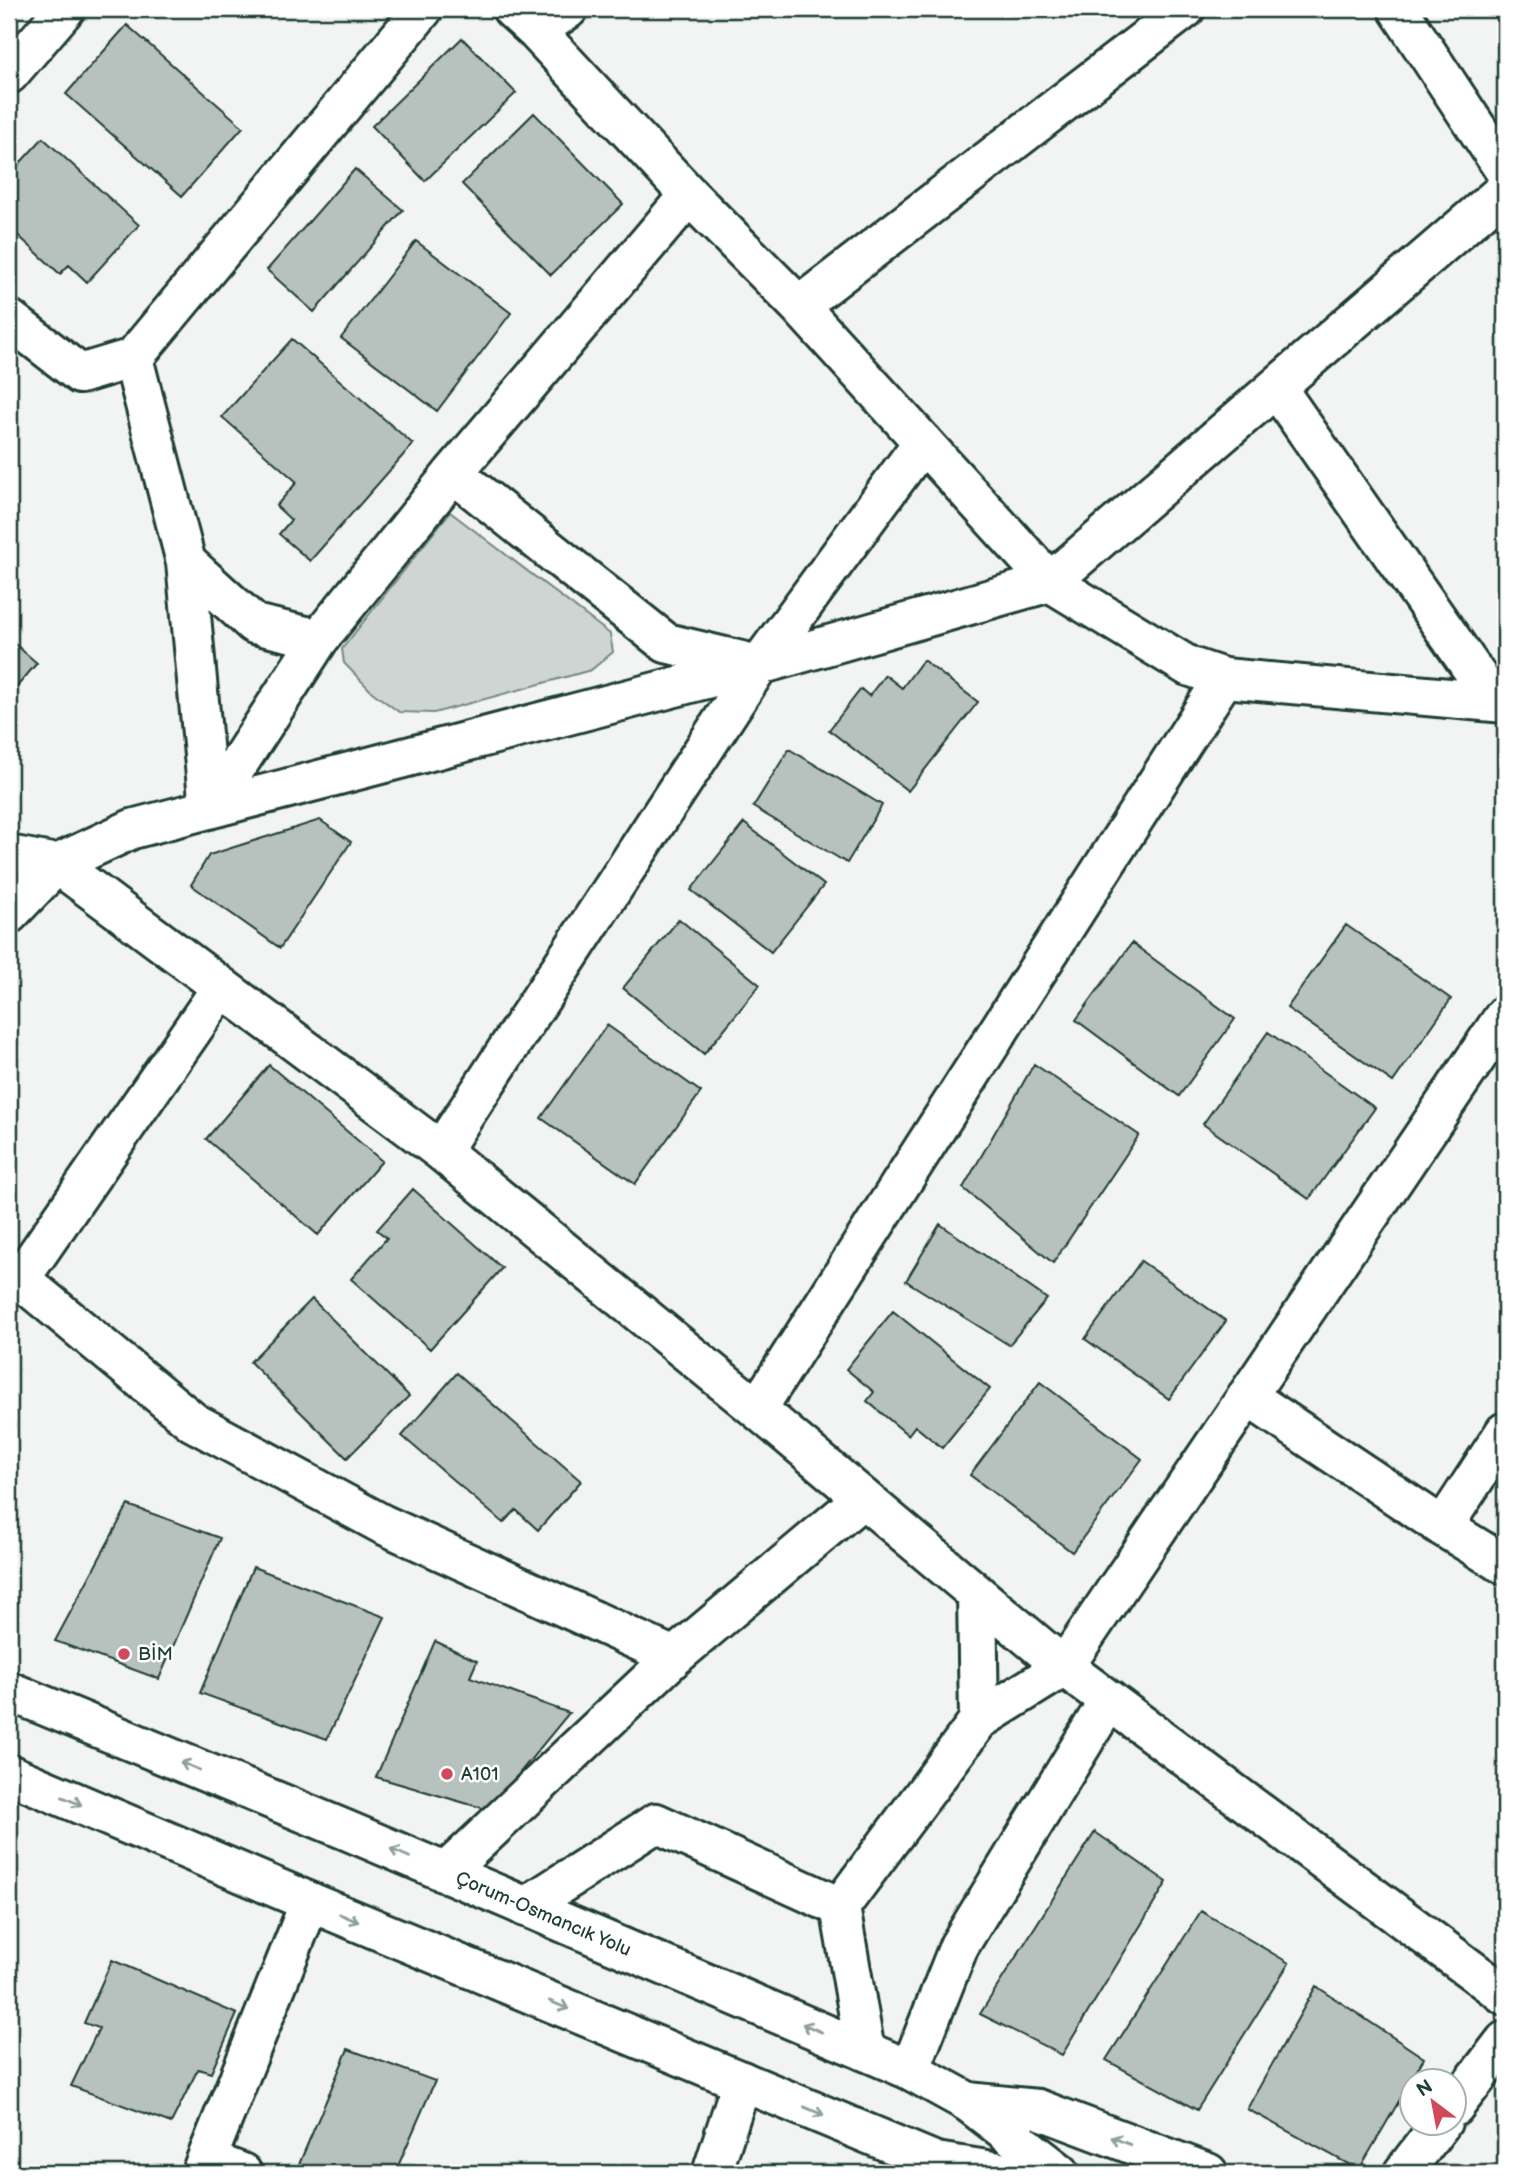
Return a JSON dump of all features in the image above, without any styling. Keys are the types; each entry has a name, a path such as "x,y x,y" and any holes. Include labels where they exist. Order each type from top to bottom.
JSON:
{"main road":[{"path":"9,74 65,9"},
{"path":"9,319 80,374 132,358 423,9"},
{"path":"568,9 524,20 689,195 799,306 1050,582 1188,666 1224,677 1500,703"},
{"path":"799,306 1185,9"},
{"path":"1398,9 1505,171"},
{"path":"9,914 57,864 132,829 759,665 1050,582 1505,190"},
{"path":"209,809 319,639 453,473 689,195"},
{"path":"132,358 186,562 209,809"},
{"path":"1276,387 1500,703"},
{"path":"441,1151 759,665 923,442"},
{"path":"453,473 666,643 759,665"},
{"path":"186,562 254,624 319,639"},
{"path":"757,1409 1224,677"},
{"path":"9,855 57,864 441,1151 757,1409 1064,1667 1505,1995"},
{"path":"222,988 14,1275 193,1422 382,1524 674,1657"},
{"path":"865,2051 840,1906 979,1720 1064,1667 1505,1015"},
{"path":"1247,1396 1443,1527 1505,1565"},
{"path":"1443,1527 1505,1432"},
{"path":"445,1873 674,1657 863,1498"},
{"path":"977,1594 979,1720"},
{"name":"Çorum-Osmancık Yolu","path":"9,1691 334,1825 910,2070 968,2102 1060,2173"},
{"path":"910,2070 958,1946 1109,1700"},
{"path":"9,1774 743,2081 944,2168 1006,2173"},
{"path":"525,1907 656,1823 840,1906"},
{"path":"217,2169 310,1902"},
{"path":"1468,2089 1505,2041"},
{"path":"712,2173 743,2081"},
{"path":"968,2102 1038,2109 1208,2173"},
{"path":"1403,2173 1432,2136"}],"shaded area":[{"path":"450,512 610,634 613,652 591,670 434,713 399,712 372,692 344,663 342,649"}],"building":[{"path":"127,25 243,127 182,196 66,94"},
{"path":"462,38 516,93 425,181 372,126"},
{"path":"534,113 623,204 551,275 462,184"},
{"path":"43,138 139,225 87,282 69,265 60,274 9,227 9,175"},
{"path":"355,169 403,210 314,312 267,270"},
{"path":"416,241 511,313 437,411 341,338"},
{"path":"292,339 413,444 310,561 279,534 291,520 276,506 297,482 222,417"},
{"path":"9,639 37,663 9,696"},
{"path":"923,660 978,702 908,791 829,730 861,689 869,696 885,675 902,688"},
{"path":"789,749 882,805 847,863 753,807"},
{"path":"320,820 351,842 280,948 191,885 209,855"},
{"path":"744,823 824,885 771,952 691,890"},
{"path":"679,919 760,985 704,1054 623,988"},
{"path":"1346,925 1451,999 1393,1082 1287,1008"},
{"path":"1132,943 1235,1019 1179,1096 1076,1020"},
{"path":"607,1025 701,1092 635,1184 541,1118"},
{"path":"1268,1032 1375,1108 1309,1199 1203,1124"},
{"path":"1034,1064 1139,1135 1053,1263 963,1188"},
{"path":"269,1065 382,1161 318,1235 206,1139"},
{"path":"413,1189 502,1268 430,1349 351,1279 387,1238 377,1230"},
{"path":"940,1224 1047,1299 1009,1345 906,1281"},
{"path":"1141,1261 1226,1321 1169,1399 1085,1339"},
{"path":"312,1299 409,1396 347,1458 250,1362"},
{"path":"893,1311 990,1389 942,1448 915,1426 908,1435 867,1401 874,1392 846,1369"},
{"path":"457,1373 581,1481 538,1530 516,1510 503,1523 402,1436"},
{"path":"1040,1382 1142,1459 1072,1552 970,1475"},
{"path":"128,1505 220,1538 159,1679 55,1641"},
{"path":"253,1567 385,1617 327,1739 200,1693"},
{"path":"435,1641 477,1661 470,1677 569,1713 489,1810 376,1777"},
{"path":"1095,1832 1167,1882 1062,2055 980,2014"},
{"path":"1201,1911 1289,1963 1197,2110 1106,2060"},
{"path":"112,1960 237,2014 211,2073 198,2069 171,2123 71,2086 99,2028 84,2023"},
{"path":"1316,1986 1424,2058 1419,2066 1398,2066 1398,2103 1359,2170 1247,2109"},
{"path":"348,2049 435,2081 395,2173 306,2173 297,2169"}],"place":[{"name":"BİM","path":"124,1654"},
{"name":"A101","path":"447,1774"}]}
